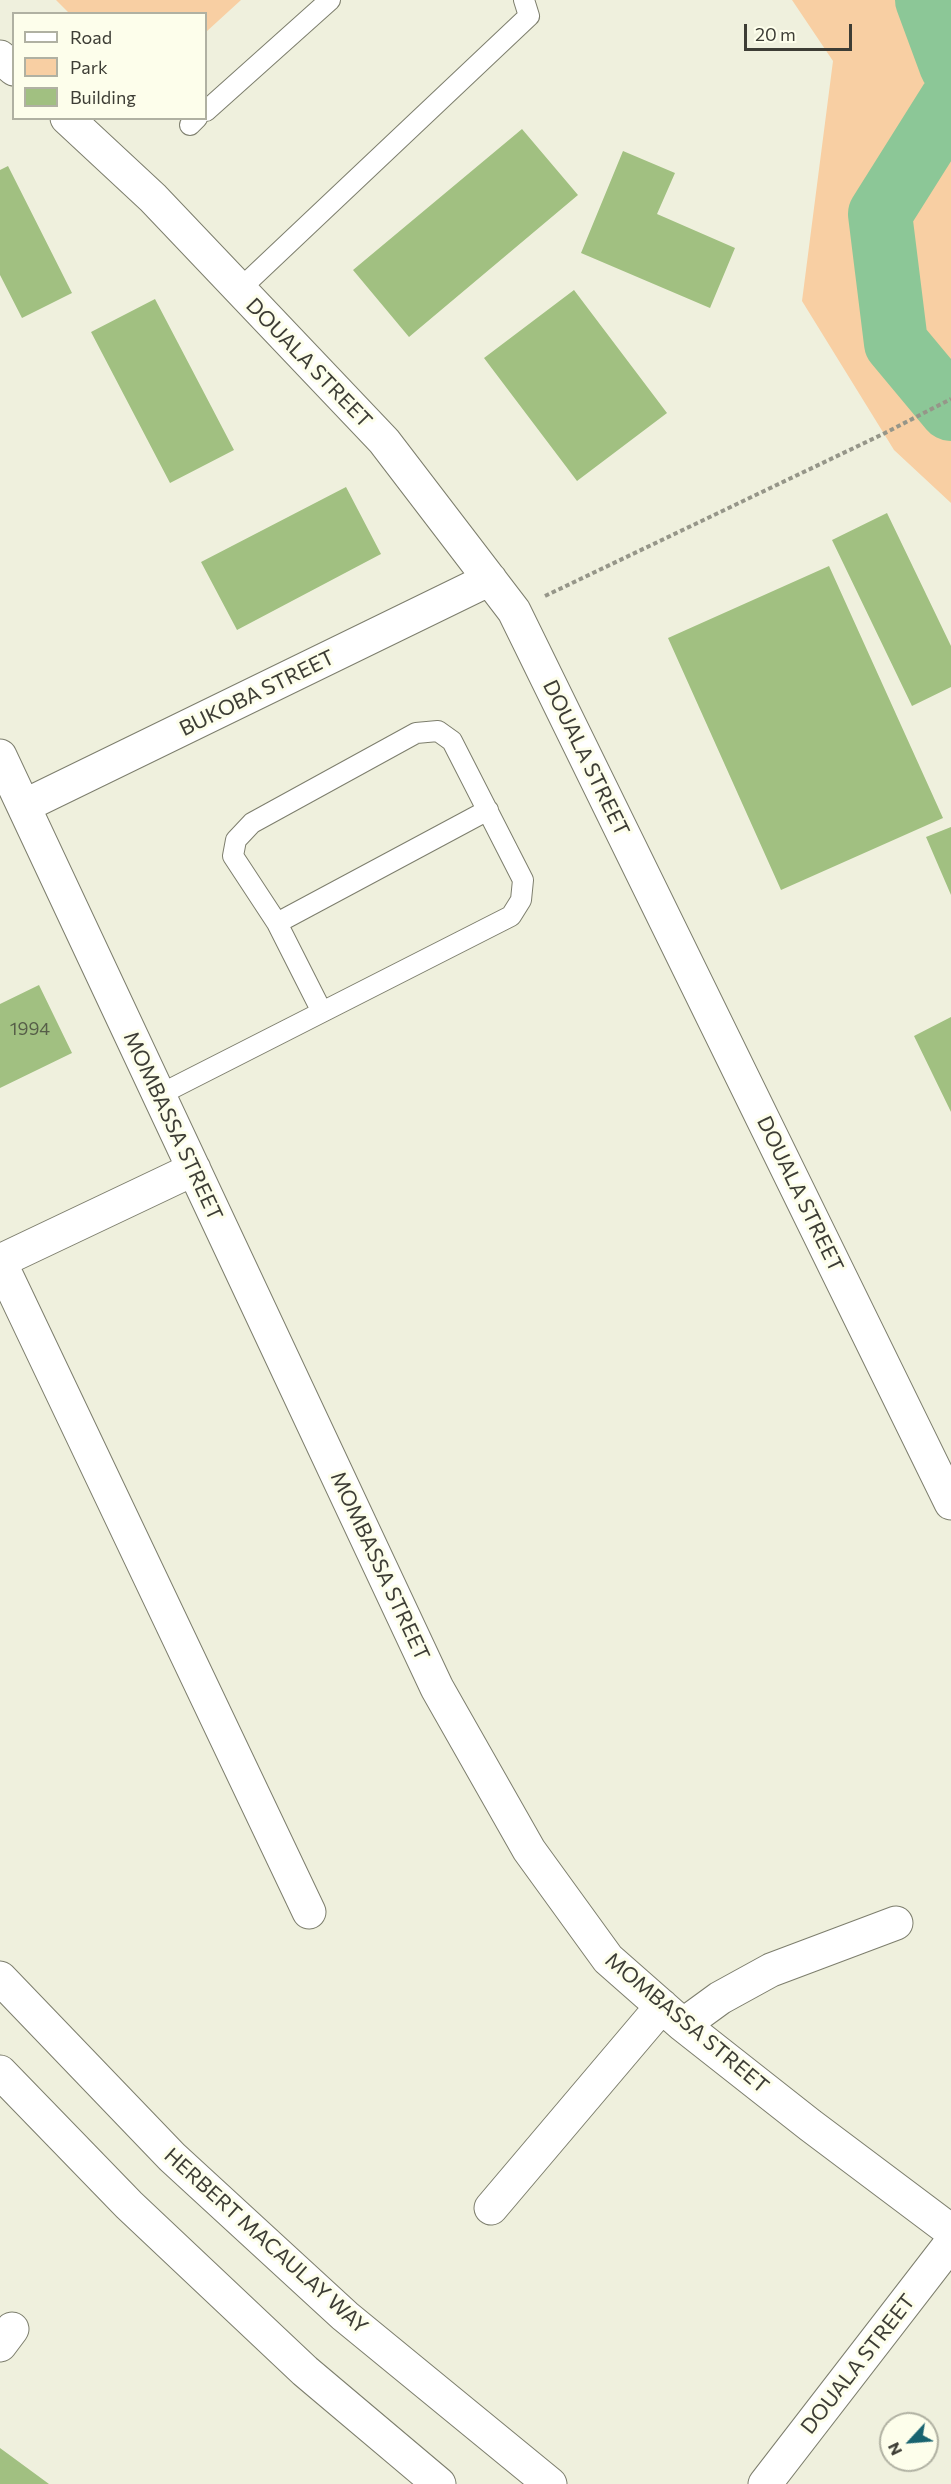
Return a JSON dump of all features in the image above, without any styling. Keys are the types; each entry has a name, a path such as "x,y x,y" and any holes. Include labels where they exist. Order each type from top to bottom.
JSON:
{"street":[{"path":"0,57 12,67"},
{"name":"DOUALA STREET","path":"69,120 153,198 384,441 514,611 951,1503"},
{"name":"BUKOBA STREET","path":"24,806 490,579"},
{"name":"MOMBASSA STREET","path":"0,756 437,1688 529,1850 608,1959 672,2016 810,2125 951,2231"},
{"path":"194,1169 0,1262 309,1912"},
{"path":"491,2208 672,2016 720,1998 771,1970 896,1923"},
{"name":"HERBERT MACAULAY WAY","path":"0,1978 172,2157 276,2253 345,2316 550,2484"},
{"path":"0,2072 129,2205 305,2372 439,2484"},
{"name":"DOUALA STREET","path":"765,2484 951,2243"}],"lane":[{"path":"207,110 330,0"},
{"path":"240,289 529,16 524,0"},
{"path":"159,1095 511,916 521,900 523,880 452,741 438,731 416,733 252,823 236,840 233,856 277,923 322,1012"},
{"path":"277,923 488,810"}],"path":[{"path":"514,611 884,434 951,399"}],"green space":[{"path":"56,0 241,0 207,31 207,12 68,12"},
{"path":"792,0 951,0 951,503 894,450 802,301 833,61"}],"building":[{"path":"522,129 578,195 409,337 353,270"},
{"path":"623,151 675,173 657,214 735,248 710,308 581,253"},
{"path":"8,166 72,293 22,318 0,275 0,170"},
{"path":"574,290 667,413 577,481 484,358"},
{"path":"155,299 234,450 170,483 91,332"},
{"path":"346,487 381,554 237,630 201,562"},
{"path":"887,513 951,646 951,687 912,706 832,540"},
{"path":"829,566 943,818 781,890 668,638"},
{"path":"951,827 951,895 926,837"},
{"path":"39,985 72,1053 0,1088 0,1004"},
{"path":"951,1017 951,1112 914,1036"},
{"path":"0,2448 49,2484 0,2484"}],"waterway":[{"path":"927,0 951,65"},
{"path":"951,101 880,214 896,343 951,409"}]}
